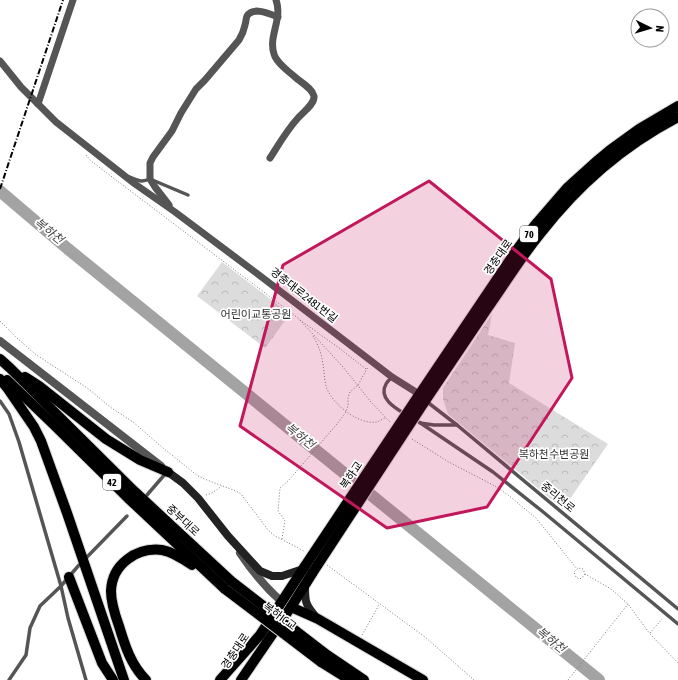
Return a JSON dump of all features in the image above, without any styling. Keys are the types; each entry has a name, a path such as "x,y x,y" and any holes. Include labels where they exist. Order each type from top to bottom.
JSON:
{"main road":[{"name":"경충대로","path":"421,399 520,246 539,220 567,188 616,145 639,129 678,106"},
{"name":"경충대로","path":"421,399 539,234 582,186 623,152 678,117"},
{"name":"중부대로","path":"0,359 134,490 231,581 346,678"},
{"path":"10,368 39,386 106,439 140,460 168,472 183,483 198,498 228,536 260,570 272,576 282,576 304,568"},
{"name":"중부대로","path":"0,374 54,424 128,498 225,589"},
{"path":"0,379 34,427 41,441 65,506 124,680"},
{"name":"복하교","path":"265,638 282,602 304,568 421,399"},
{"name":"복하교","path":"265,638 291,607 421,399"},
{"path":"146,680 136,669 130,658 114,612 111,590 112,582 121,566 127,559 134,554 152,550 170,552 186,561 225,589"},
{"path":"68,577 102,663 113,680"},
{"path":"305,585 307,607 318,620"},
{"name":"복하IC교","path":"225,589 324,658"},
{"path":"282,602 318,620 423,680"},
{"name":"경충대로","path":"230,680 265,638"},
{"path":"220,680 265,638"},
{"path":"241,680 265,638"},
{"path":"249,680 265,638"},
{"name":"중부대로","path":"324,658 342,665 364,680"}],"street":[{"path":"38,104 73,0"},
{"path":"270,158 291,126 312,104 314,97 314,94 307,86 300,82 275,57 273,53 272,41 278,17 276,0"},
{"path":"150,179 150,164 153,156 172,131 196,89 239,40 249,14 252,12 262,12 278,17"},
{"name":"경충대로2481번길","path":"0,61 21,87 56,122 135,184 259,275 421,399"},
{"name":"경충대로2481번길","path":"150,179 175,212"},
{"path":"0,341 168,472"},
{"path":"228,536 253,572 282,602"}],"lane":[{"name":"경충대로2481번길","path":"122,174 144,182 150,179 188,195"},
{"path":"392,377 385,386 384,392 386,399 392,405 493,472 678,624"},
{"name":"중리천로","path":"421,399 457,425 678,609"},
{"path":"0,401 9,414 19,442 61,586 68,618 86,680"},
{"path":"419,422 434,425 457,425"},
{"path":"147,495 168,472"},
{"path":"87,557 127,516"},
{"path":"9,680 26,655 30,628 40,606 61,586 79,565"}],"path":[{"path":"86,155 91,161 366,369 358,385 350,392 346,412 280,488 278,511 285,521 282,540"},
{"path":"298,318 358,385 371,402 391,422"},
{"path":"0,322 35,354 90,390 110,407 133,422 198,476 241,494 268,530 275,536 306,552"},
{"path":"312,334 322,358 327,387 332,398 346,412 355,417 366,421 376,422 386,418"},
{"path":"412,439 507,494 536,518 571,563 577,569 583,569 585,574 611,589 628,604 650,634 678,663"},
{"path":"198,498 212,493 222,486"},
{"path":"326,564 426,637 474,680"},
{"path":"577,569 575,570 574,574 577,578 582,578 585,574"},
{"path":"358,643 380,604"},
{"path":"568,680 628,604"},
{"path":"650,634 666,614"}],"highlighted area":[{"path":"429,181 551,279 572,378 487,507 387,528 240,426 283,265"}],"green space":[{"name":"어린이교통공원","path":"222,262 290,314 265,348 197,296"},
{"name":"복하천수변공원","path":"492,314 488,335 515,343 509,383 608,444 563,509 448,414 443,399 443,388"}],"waterway":[{"name":"복하천","path":"0,191 68,249 599,680"}],"railway":[{"path":"0,189 63,0"}]}
